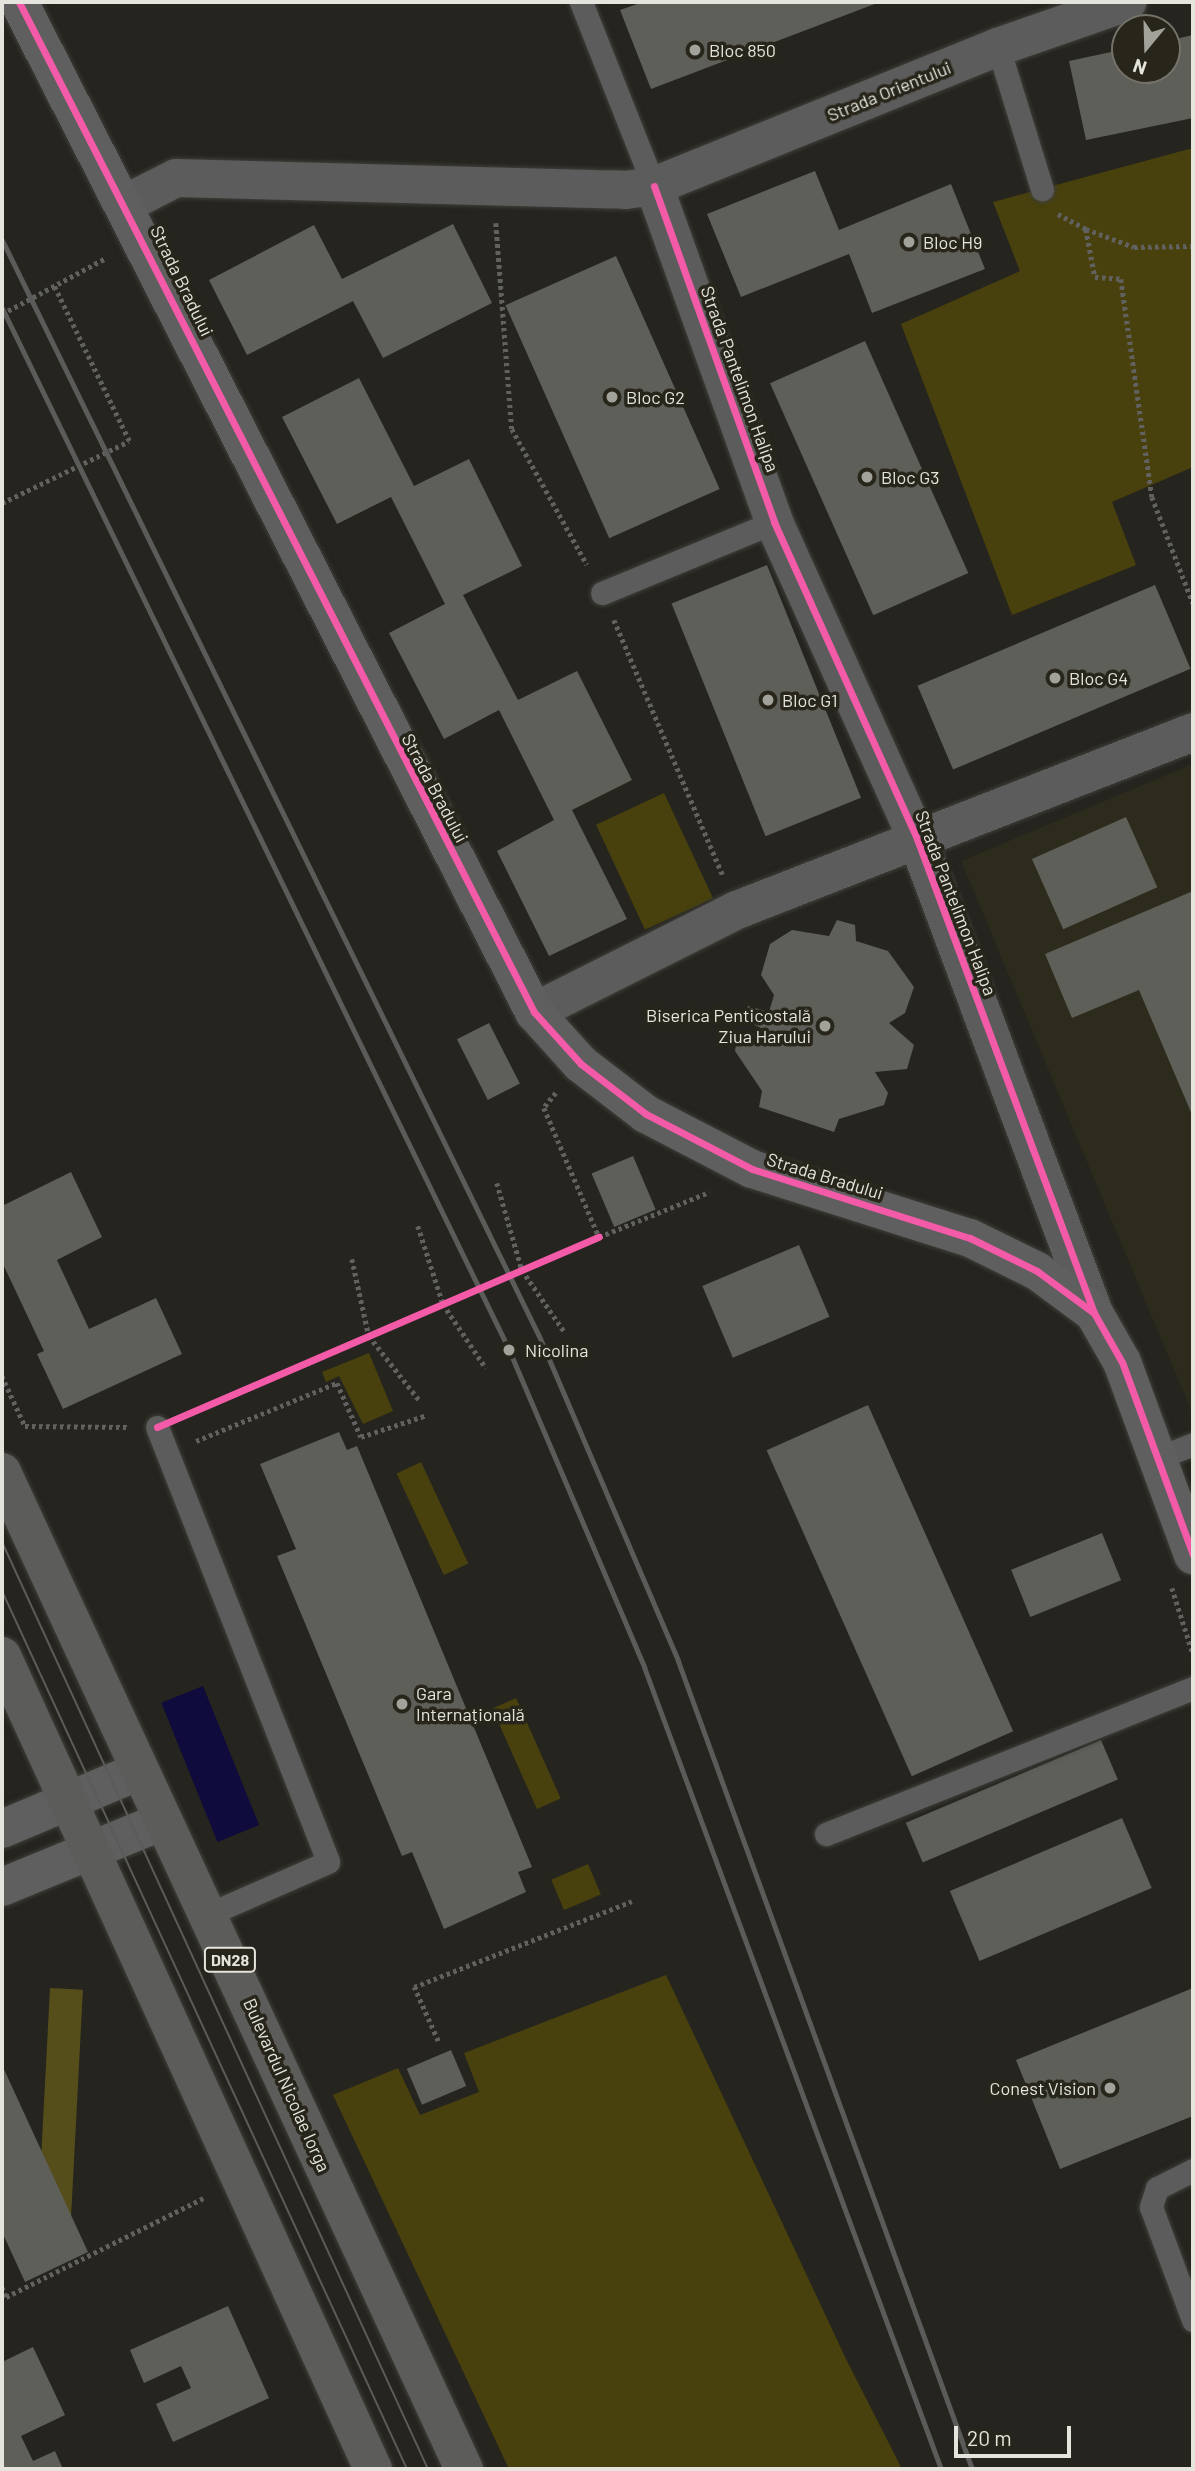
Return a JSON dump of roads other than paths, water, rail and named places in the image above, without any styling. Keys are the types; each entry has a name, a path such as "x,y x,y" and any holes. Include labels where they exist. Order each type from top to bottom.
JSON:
{"main road":[{"name":"Bulevardul Nicolae Iorga","path":"2,1472 464,2469"},
{"path":"2,1656 70,1798 373,2469"}],"street":[{"name":"Strada Bradului","path":"19,2 125,204 534,1012 580,1065 646,1114 752,1170 970,1238 1037,1271 1094,1313"},
{"name":"Strada Orientului","path":"654,186 998,47 1087,7 1127,2"},
{"path":"125,204 176,178 626,190 654,186"},
{"name":"Strada Pantelimon Halipa","path":"654,186 774,522 917,839 1094,1313 1122,1362 1193,1555"},
{"path":"534,1012 737,910 1193,732"},
{"path":"2,1829 139,1771"},
{"path":"2,1887 163,1821"}],"lane":[{"path":"581,2 654,186"},
{"path":"998,47 1042,189"},
{"path":"602,593 774,522"},
{"path":"157,1427 328,1862 209,1914"},
{"path":"1157,1458 1193,1444"},
{"path":"826,1834 1193,1688"},
{"path":"1193,2170 1157,2188 1152,2207 1193,2320"}],"tram line":[{"path":"2,1542 428,2469"},
{"path":"2,1591 407,2469"}],"railway":[{"path":"2,240 539,1336 678,1661 972,2469"},
{"path":"2,308 509,1350 644,1667 941,2469"}],"place":[{"name":"Bloc 850","path":"695,50"},
{"name":"Bloc H9","path":"909,242"},
{"name":"Bloc G2","path":"612,397"},
{"name":"Bloc G3","path":"867,477"},
{"name":"Bloc G4","path":"1055,678"},
{"name":"Bloc G1","path":"768,700"},
{"name":"Biserica Penticostală Ziua Harului","path":"825,1026"},
{"name":"Nicolina","path":"509,1350"},
{"name":"Gara Internațională","path":"402,1704"},
{"name":"Conest Vision","path":"1110,2088"}]}
